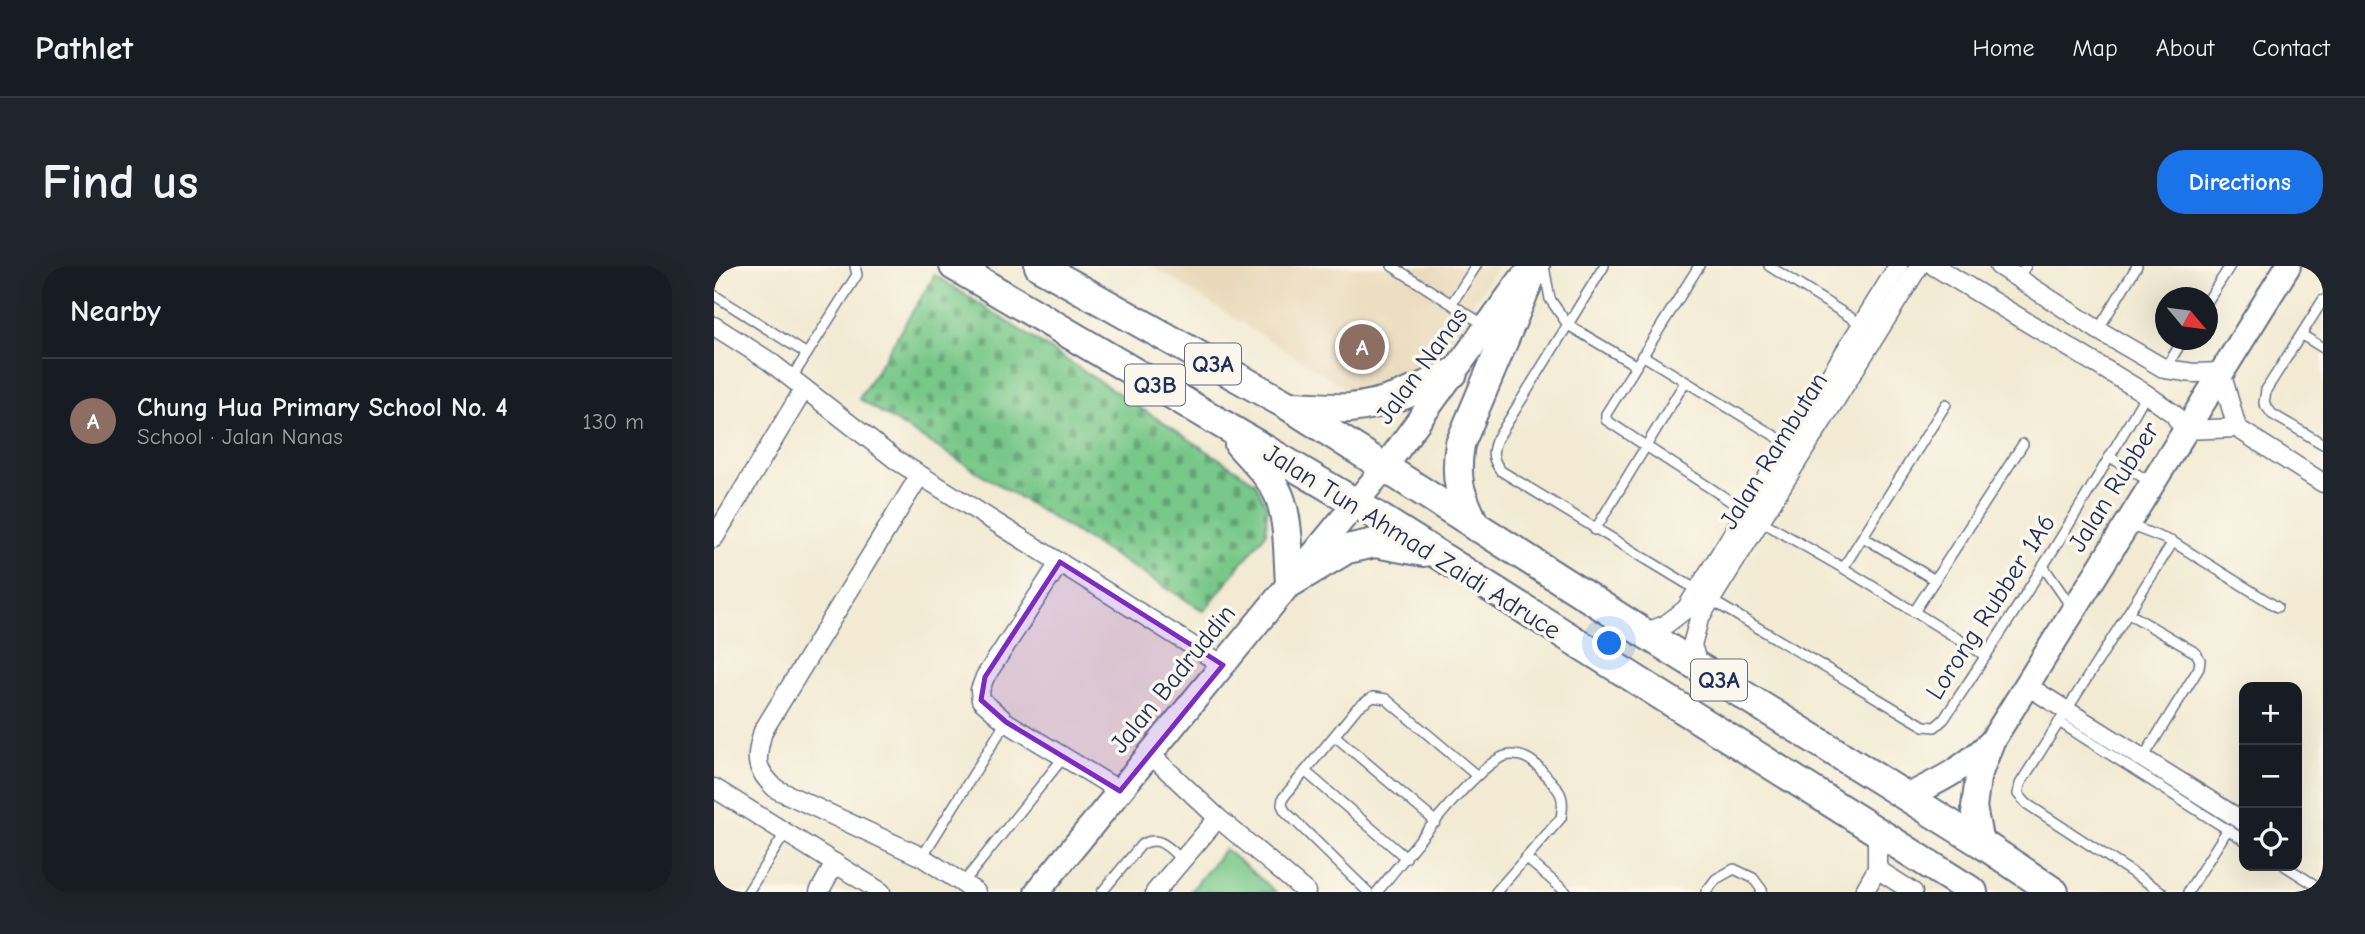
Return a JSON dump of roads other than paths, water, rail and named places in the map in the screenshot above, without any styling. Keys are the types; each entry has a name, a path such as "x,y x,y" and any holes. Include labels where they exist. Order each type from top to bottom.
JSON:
{"main road":[{"name":"Jalan Tun Ahmad Zaidi Adruce","path":"954,266 1441,555 1605,662 1973,892"},
{"name":"Jalan Tun Ahmad Zaidi Adruce","path":"1039,266 1286,405 1476,528 2054,892"},
{"path":"1476,528 1458,482 1456,469 1460,444 1533,266"},
{"name":"Jalan Nanas","path":"1356,503 1533,266"},
{"name":"Jalan Rubber","path":"1980,843 1974,807 1978,778 1992,741 2288,266"},
{"path":"1286,405 1347,408 1380,403 1408,395 1453,373"},
{"path":"1224,426 1267,476 1281,500 1290,583 1347,549 1375,543 1441,555"},
{"name":"Jalan Badruddin","path":"1037,892 1356,503"},
{"name":"Jalan Rubber","path":"1906,797 1966,766 1992,741"}],"street":[{"name":"Jalan Rambutan","path":"1754,517 1788,444 1898,266"},
{"name":"Jalan Rambutan","path":"1644,634 1665,625 1704,595 1919,266"},
{"path":"1934,266 2146,394 2174,414 2184,430 2237,428 2323,484"},
{"path":"1999,266 2022,272 2098,330 2165,369 2194,373 2221,372 2237,428"},
{"path":"714,326 798,384 896,460 1223,665"},
{"path":"714,538 798,384"},
{"path":"920,475 763,731 757,756 760,774 776,789 922,857 970,887"},
{"path":"1060,562 985,677 980,690 981,700 1006,722 1120,790"},
{"name":"Jalan Rambutan","path":"1699,668 1692,645 1704,595"},
{"path":"2026,685 2063,716 2143,758 2236,826"},
{"path":"1150,754 1218,818 1306,892"},
{"path":"714,788 881,892"},
{"path":"1155,892 1218,818"},
{"path":"1864,892 1877,869 1877,831"},
{"path":"819,892 835,863"},
{"path":"1877,869 1913,892"}],"lane":[{"path":"798,384 807,354 857,275 855,266"},
{"path":"1392,266 1488,327"},
{"path":"1452,303 1476,266"},
{"path":"1544,266 1550,299 1568,325 1635,365"},
{"path":"1568,325 1604,266"},
{"path":"1699,266 1635,365 1606,414 1606,420 1754,517 1986,656"},
{"path":"1769,266 1861,324"},
{"path":"2098,330 2137,266"},
{"path":"2217,287 2230,266"},
{"path":"714,295 807,354"},
{"path":"2323,300 2266,390 2264,403 2272,414 2323,444"},
{"name":"Lorong Rubber 1A6","path":"1568,325 1496,441 1492,451 1494,461 1501,471 1924,726 1934,727 1944,719 2043,566 2146,394"},
{"path":"2301,335 2323,348"},
{"path":"2165,369 2177,350"},
{"path":"1642,355 1788,444"},
{"path":"1595,530 1685,382"},
{"path":"1843,568 1946,404"},
{"path":"1914,612 2023,444"},
{"path":"2110,457 2152,484"},
{"path":"2127,524 2173,542 2277,607"},
{"path":"1863,537 1935,580"},
{"path":"2162,892 2027,804 2018,794 2020,784 2173,542"},
{"path":"2043,566 2073,610"},
{"path":"2128,613 2196,653 2200,660 2199,668 2143,758"},
{"path":"1368,892 1282,805 1283,798 1357,708 1373,698 1386,699 1476,775"},
{"path":"2063,716 2236,826 2188,892"},
{"path":"922,857 1006,722"},
{"path":"1335,736 1436,822"},
{"path":"1377,892 1476,775 1505,756 1521,756 1534,761 1563,796 1561,818 1496,892"},
{"path":"970,887 1063,758"},
{"path":"1306,772 1406,858"},
{"path":"748,892 786,832"},
{"path":"1102,892 1141,845 1150,840 1162,842 1182,860"},
{"path":"1526,858 1566,892"},
{"path":"1706,892 1716,879 1734,869 1753,878 1761,892"},
{"path":"2294,871 2323,890"}],"place":[{"name":"Chung Hua Primary School No. 4","path":"1362,347"}]}
